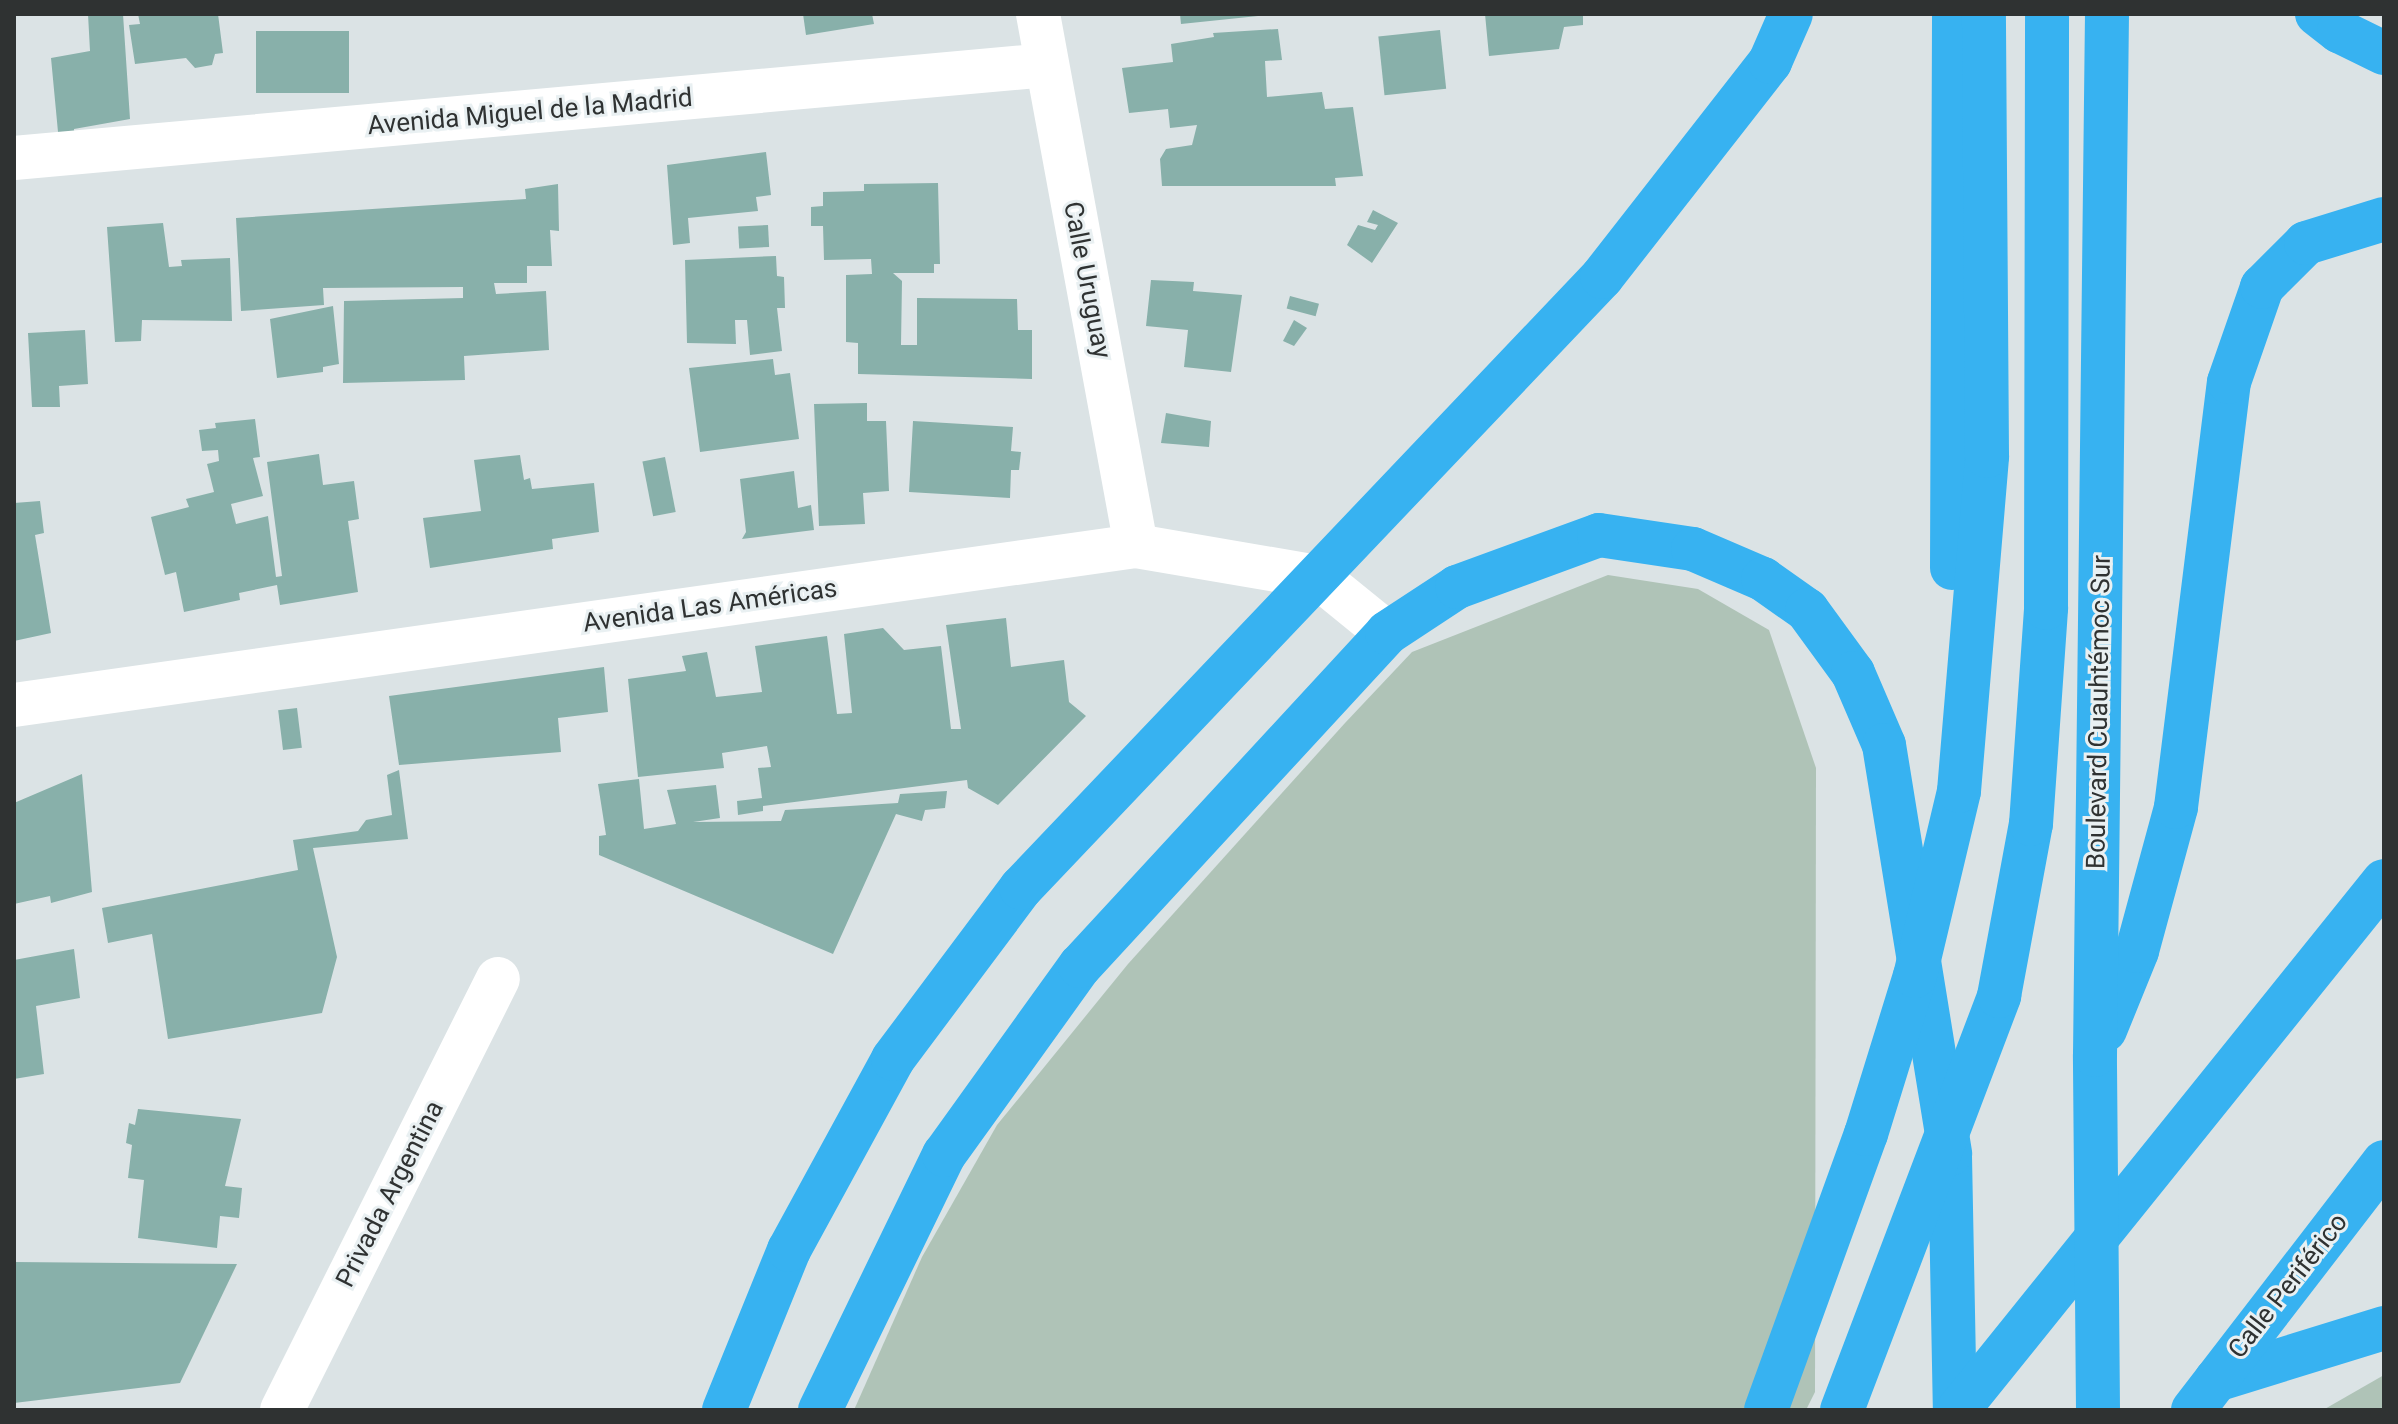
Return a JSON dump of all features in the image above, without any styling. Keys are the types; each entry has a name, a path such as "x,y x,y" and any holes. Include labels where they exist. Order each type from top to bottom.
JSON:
{"highway":[{"path":"724,1410 789,1250 893,1059 1021,888 1612,266 1770,62 1791,14"},
{"path":"1954,14 1950,1154 1956,1410"},
{"path":"1766,1410 1889,1062 1915,976 1959,791 1987,456 1984,14"},
{"path":"1842,1410 1999,996 2031,824 2046,608 2047,14"},
{"name":"Boulevard Cuauhtémoc Sur","path":"2098,1410 2095,1055 2107,14"},
{"path":"2317,14 2384,53"},
{"path":"2095,1055 2137,951 2176,807 2229,382 2262,287 2306,243 2384,219"},
{"path":"820,1410 944,1155 1080,966 1387,633 1457,587 1599,535 1693,549 1763,579 1807,610 1853,673 1884,745 1950,1154"},
{"path":"1956,1410 2384,881"},
{"name":"Calle Periférico","path":"2204,1395 2384,1162"},
{"path":"2204,1395 2384,1328"}],"street":[{"name":"Calle Uruguay","path":"1038,14 1136,546"},
{"name":"Avenida Miguel de la Madrid","path":"14,158 1047,65"},
{"name":"Avenida Las Américas","path":"14,705 1136,546 1318,577 1387,633"},
{"name":"Privada Argentina","path":"282,1410 498,979"}],"green space":[{"path":"1608,575 1698,589 1769,630 1816,768 1815,1392 1806,1410 854,1410 922,1257 997,1125 1128,964 1345,723 1412,652"},
{"path":"2384,1375 2384,1410 2323,1410"}],"building":[{"path":"88,14 123,14 130,119 74,129 75,145 58,132 51,58 90,51"},
{"path":"138,14 218,14 223,53 215,54 212,65 195,68 186,58 135,64 129,25 140,24"},
{"path":"803,14 872,14 874,24 806,35"},
{"path":"1180,14 1258,14 1258,16 1181,24"},
{"path":"1485,14 1583,14 1583,25 1564,27 1559,49 1489,56"},
{"path":"1278,29 1282,60 1265,61 1267,97 1322,92 1325,109 1353,107 1363,176 1335,178 1336,186 1162,186 1160,159 1166,149 1192,145 1197,125 1170,128 1168,109 1129,113 1122,68 1173,62 1171,44 1214,37 1213,33"},
{"path":"1440,30 1446,89 1385,95 1378,36"},
{"path":"256,31 349,31 349,93 256,93"},
{"path":"766,152 771,195 756,197 758,211 688,218 690,243 673,245 667,165"},
{"path":"938,183 940,264 934,264 934,273 893,273 902,281 901,345 917,345 917,298 1017,299 1018,330 1032,330 1032,379 858,374 858,343 846,342 846,275 872,274 871,259 824,260 823,226 811,226 811,207 823,206 823,192 864,191 864,184"},
{"path":"558,184 559,231 550,230 552,266 527,266 527,283 494,283 496,294 546,291 549,350 464,356 465,380 343,383 344,301 463,298 463,287 323,288 324,305 241,311 236,218 526,199 525,189"},
{"path":"1373,210 1398,223 1372,263 1347,245 1358,225 1375,230 1378,225 1367,222"},
{"path":"163,223 169,267 182,266 181,260 230,258 232,321 142,320 141,341 115,342 107,227"},
{"path":"768,225 769,247 739,249 738,227"},
{"path":"776,256 777,276 784,277 785,308 777,308 782,351 750,355 747,320 735,320 736,344 687,343 685,260"},
{"path":"1151,280 1194,282 1193,291 1242,295 1231,372 1184,367 1188,330 1146,326"},
{"path":"1290,296 1319,304 1316,316 1287,309"},
{"path":"333,306 339,364 323,367 323,372 277,378 270,319"},
{"path":"1294,320 1307,328 1294,346 1283,341"},
{"path":"85,330 88,384 59,386 60,407 32,407 28,333"},
{"path":"773,359 775,375 790,373 799,439 700,452 689,368"},
{"path":"867,403 867,421 886,421 889,491 863,493 865,524 819,526 814,404"},
{"path":"1166,413 1211,421 1209,447 1161,443"},
{"path":"255,419 260,457 253,458 263,496 231,504 236,524 268,516 276,577 282,576 267,462 319,454 323,485 354,481 359,519 348,521 358,592 280,605 277,585 239,593 240,600 184,612 176,572 165,575 151,517 189,507 186,499 214,492 207,464 219,461 218,450 202,451 199,430 216,428 215,423"},
{"path":"913,421 1013,427 1011,451 1021,452 1019,470 1011,470 1010,498 909,492"},
{"path":"520,455 524,480 530,478 532,489 594,483 599,532 552,539 553,549 430,568 423,518 481,511 474,460"},
{"path":"665,457 676,512 653,516 642,461"},
{"path":"794,471 798,508 811,505 814,530 742,539 746,532 740,479"},
{"path":"40,501 44,533 35,535 51,633 14,641 14,503"},
{"path":"1006,618 1011,667 1064,660 1069,702 1086,716 998,805 968,788 967,780 763,806 763,811 738,815 737,801 762,798 758,768 771,767 767,746 722,753 724,768 638,777 628,679 686,671 682,656 707,652 716,697 762,692 755,646 827,636 837,714 852,713 844,634 883,628 904,650 941,646 951,729 961,729 946,625"},
{"path":"604,667 608,712 558,718 561,752 399,765 389,696"},
{"path":"297,708 302,748 283,750 278,710"},
{"path":"399,770 408,839 313,848 337,957 322,1013 168,1039 152,934 108,943 102,908 298,870 293,840 358,831 366,820 392,815 387,775"},
{"path":"82,774 92,892 51,903 50,896 14,904 14,803"},
{"path":"639,779 644,829 676,824 667,790 716,785 720,818 693,822 781,821 785,810 898,803 900,794 947,791 945,808 925,810 922,821 896,814 833,954 599,855 599,836 606,835 598,784"},
{"path":"74,949 80,998 36,1006 44,1074 14,1079 14,960"},
{"path":"138,1109 241,1119 225,1186 242,1188 239,1218 220,1216 217,1248 138,1238 144,1180 128,1178 132,1145 126,1143 129,1123 135,1125"},
{"path":"14,1262 237,1264 180,1383 14,1403"}]}
